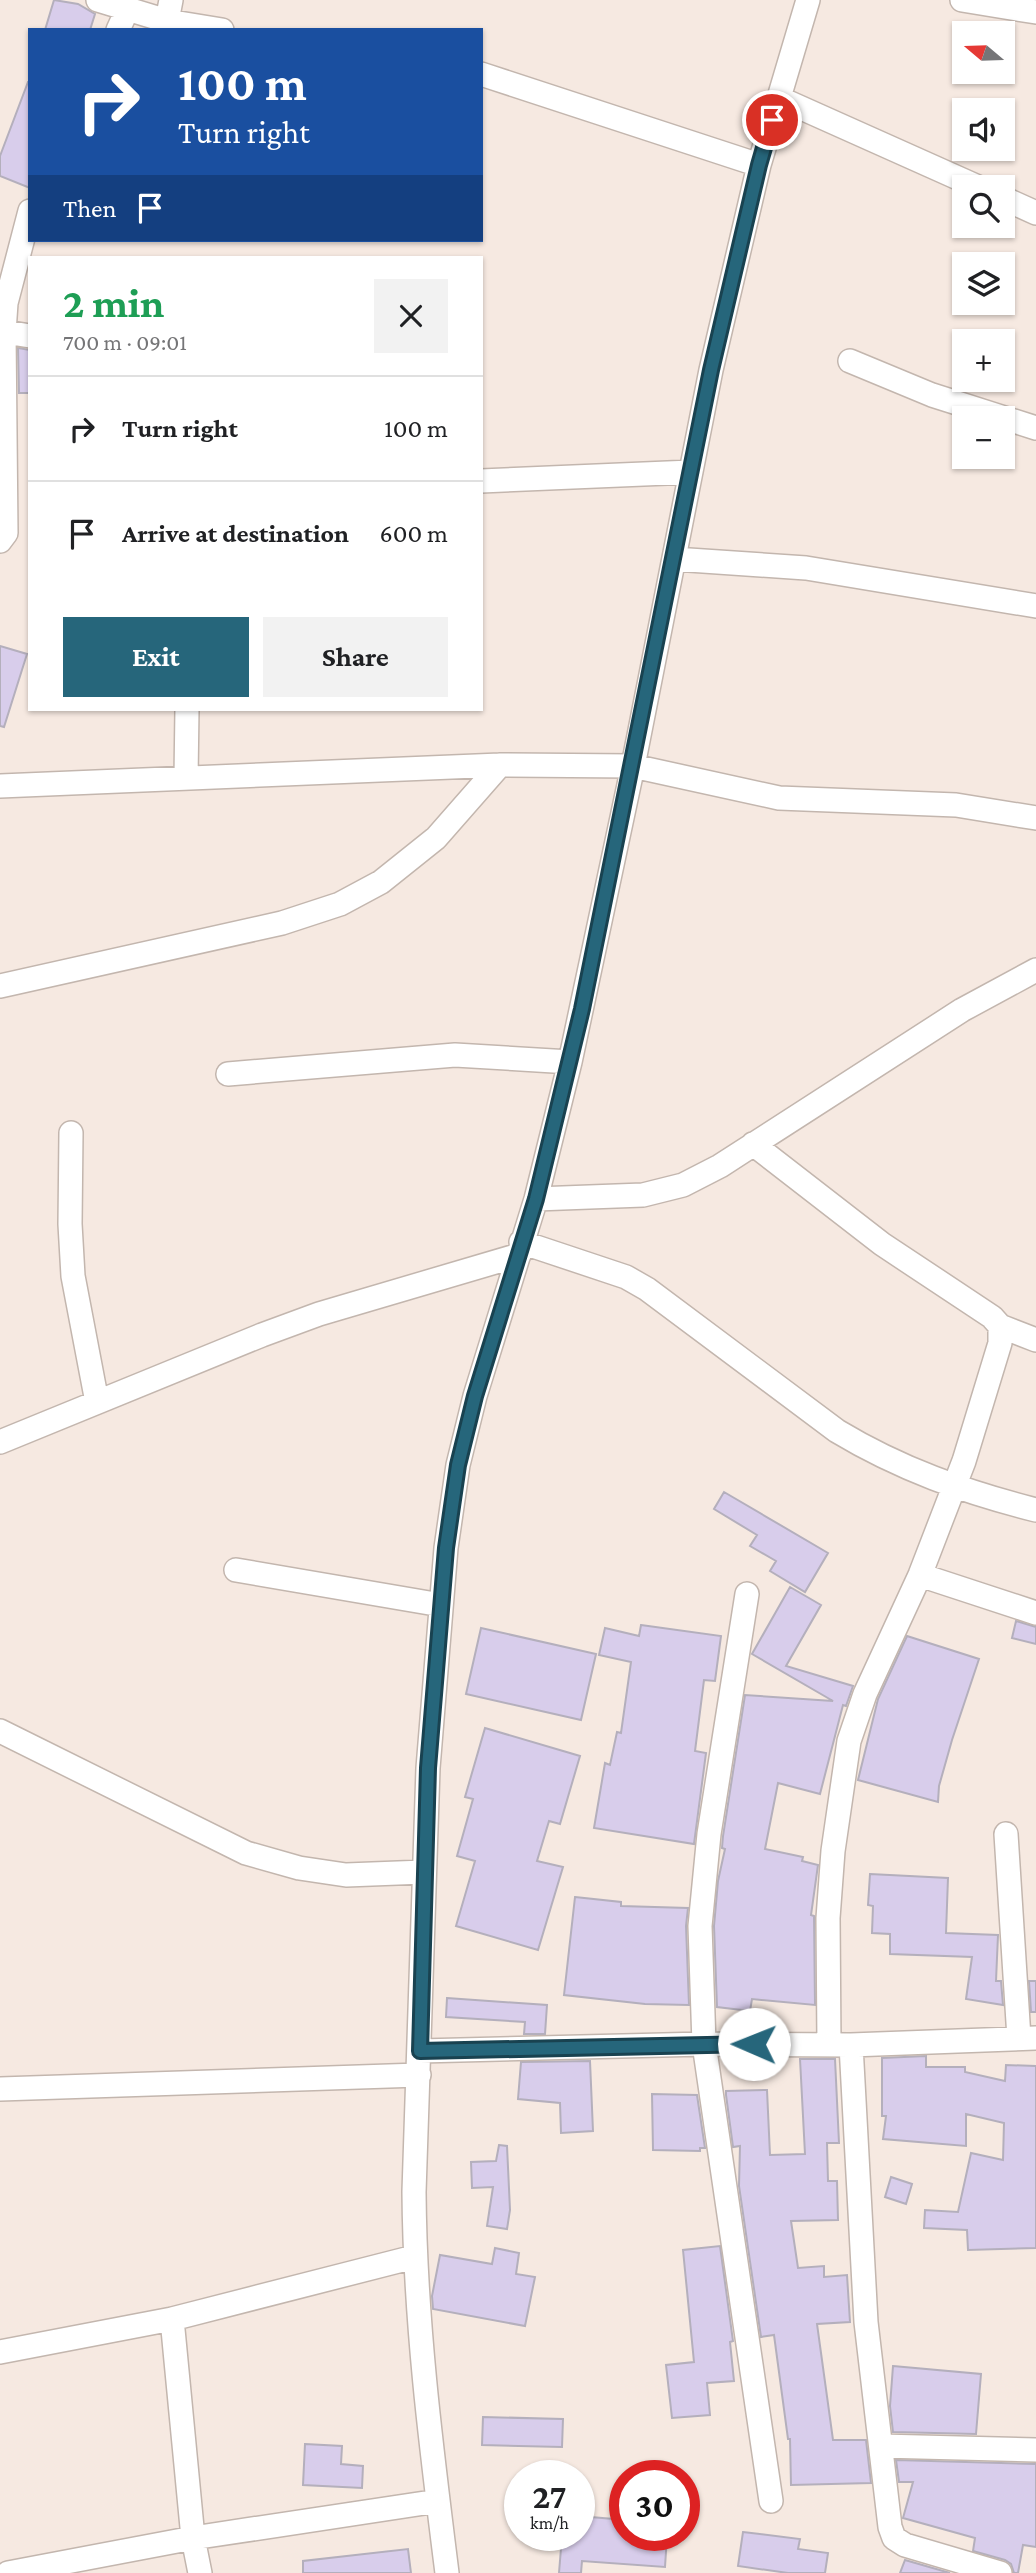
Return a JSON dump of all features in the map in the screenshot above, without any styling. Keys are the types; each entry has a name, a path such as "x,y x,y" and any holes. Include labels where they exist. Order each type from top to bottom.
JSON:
{"street":[{"path":"98,0 122,20 169,10 217,28"},
{"path":"446,2573 427,2414 414,2257 414,2192 428,1768 446,1548 458,1465 475,1396 536,1199 570,1062 633,766 711,370 759,165 808,0"},
{"path":"962,0 1036,12"},
{"path":"483,75 759,165"},
{"path":"779,98 952,175"},
{"path":"1015,203 1036,213"},
{"path":"0,541 6,533 2,331 6,303 28,219"},
{"path":"2,331 28,336"},
{"path":"850,361 932,395 1036,428"},
{"path":"483,481 691,472"},
{"path":"674,559 806,568 1036,606"},
{"path":"186,778 187,711"},
{"path":"0,986 282,923 340,904 381,882 436,838 500,765"},
{"path":"0,786 500,765 633,766 779,798 956,806 1036,818"},
{"path":"536,1199 642,1195 683,1185 753,1144 962,1010 1036,970"},
{"path":"228,1074 455,1055 570,1062"},
{"path":"71,1133 70,1224 73,1276 97,1402"},
{"path":"753,1144 882,1244 992,1317 1000,1326 1036,1340"},
{"path":"0,1442 308,1318 520,1249 626,1278 647,1289 837,1432 866,1448 954,1487 1036,1510"},
{"path":"1000,1326 1000,1343 954,1487 920,1575 865,1694 849,1741 830,1891 840,2045 866,2322 890,2528 894,2538 905,2545 1000,2573"},
{"path":"236,1570 441,1605"},
{"path":"920,1575 1036,1613"},
{"path":"747,1594 709,1834 700,1926 704,2043 771,2501"},
{"path":"0,1731 246,1853 299,1868 346,1875 424,1872"},
{"path":"420,2051 704,2043 840,2045 1027,2038 1006,1834"},
{"path":"0,2089 419,2076"},
{"path":"0,2352 172,2319 414,2257"},
{"path":"172,2319 193,2538 200,2573"},
{"path":"881,2446 1036,2450"},
{"path":"8,2573 193,2538 438,2501"}],"building":[{"path":"54,0 78,4 95,14 91,28 46,28"},
{"path":"28,82 28,187 0,176 0,156"},
{"path":"18,348 28,350 28,393 19,393"},
{"path":"0,646 27,654 4,727 0,726"},
{"path":"724,1492 828,1553 805,1592 770,1571 776,1561 750,1546 757,1535 714,1509"},
{"path":"790,1587 821,1605 786,1666 853,1686 846,1706 843,1705 820,1794 778,1783 765,1849 803,1857 802,1861 818,1865 811,1915 814,1916 815,2005 752,1999 750,2011 717,2007 714,1926 718,1881 725,1849 722,1848 723,1836 745,1695 833,1701 752,1654"},
{"path":"1016,1621 1036,1627 1036,1644 1012,1638"},
{"path":"641,1625 721,1636 715,1681 704,1680 695,1751 706,1753 694,1844 594,1828 605,1763 610,1765 617,1732 621,1733 631,1662 599,1655 605,1628 639,1636"},
{"path":"481,1628 596,1654 581,1720 466,1694"},
{"path":"907,1636 979,1659 952,1740 939,1786 938,1802 858,1780 878,1699"},
{"path":"485,1728 580,1756 560,1824 549,1821 537,1861 563,1867 538,1950 456,1926 475,1861 457,1856 473,1799 465,1797"},
{"path":"870,1874 948,1878 946,1933 998,1935 996,1981 1001,1981 1003,2005 966,1999 972,1957 890,1954 890,1934 872,1933 873,1906 868,1905"},
{"path":"575,1897 621,1902 621,1906 688,1908 686,1926 689,2005 645,2004 564,1995"},
{"path":"1029,1981 1036,1981 1036,2012 1031,2012"},
{"path":"447,1998 547,2005 545,2034 524,2034 525,2022 446,2017"},
{"path":"926,2056 926,2067 965,2067 965,2072 1005,2081 1006,2065 1036,2066 1036,2248 968,2250 967,2230 924,2228 925,2210 958,2212 971,2153 1003,2160 1004,2123 966,2114 966,2146 883,2139 886,2116 882,2116 882,2058"},
{"path":"800,2059 835,2059 839,2143 827,2143 828,2181 837,2181 838,2220 791,2221 798,2268 824,2266 824,2277 847,2275 850,2322 817,2324 833,2440 866,2440 871,2483 791,2485 790,2439 774,2335 761,2337 739,2186 740,2146 733,2147 726,2091 767,2090 770,2155 805,2154"},
{"path":"590,2061 593,2131 561,2133 560,2103 518,2099 521,2062"},
{"path":"652,2094 697,2095 705,2148 700,2148 700,2151 653,2150"},
{"path":"499,2145 507,2146 510,2210 507,2229 487,2226 493,2187 472,2188 471,2162 496,2161"},
{"path":"891,2177 912,2184 906,2204 885,2197"},
{"path":"720,2246 733,2341 730,2342 734,2381 707,2383 710,2415 672,2418 666,2365 694,2362 683,2250"},
{"path":"495,2248 519,2253 516,2274 535,2277 525,2326 433,2309 432,2296 440,2255 492,2264"},
{"path":"893,2366 981,2374 976,2434 893,2432 890,2406"},
{"path":"483,2417 563,2419 562,2447 482,2445"},
{"path":"305,2444 342,2446 341,2464 363,2466 362,2488 303,2485"},
{"path":"896,2460 1036,2464 1036,2547 1023,2545 1018,2573 1014,2573 1011,2564 1005,2560 973,2551 975,2538 903,2518 913,2482 899,2482"},
{"path":"595,2517 609,2519 609,2551 666,2551 665,2567 582,2561 581,2573 559,2573 561,2551 595,2551"},
{"path":"743,2532 800,2539 798,2549 828,2553 825,2573 788,2573 738,2566"},
{"path":"408,2549 411,2573 303,2573 303,2561"},
{"path":"905,2560 950,2573 900,2573"}],"route":[{"path":"754,2044 420,2051 428,1768 446,1548 458,1465 475,1396 536,1199 582,1009 711,370 772,120"}]}
